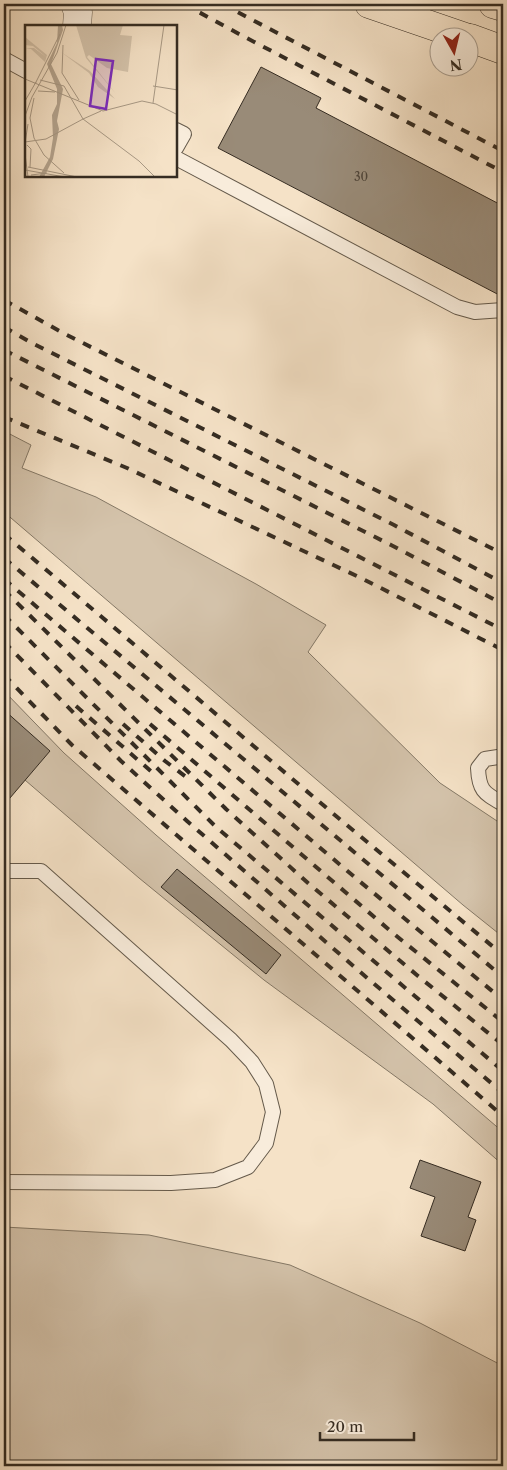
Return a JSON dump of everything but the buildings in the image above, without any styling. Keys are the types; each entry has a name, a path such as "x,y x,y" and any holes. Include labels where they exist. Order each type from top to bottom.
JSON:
{"main road":[{"path":"369,4 440,28"},
{"path":"493,4 503,7"},
{"path":"480,42 503,50"}],"street":[{"path":"75,4 78,12 77,25"}],"lane":[{"path":"4,59 25,70"},
{"path":"178,131 184,134 178,144"},
{"path":"178,159 457,306 475,312 503,310"},
{"path":"503,757 498,756 485,759 478,768 478,780 485,794 503,804"},
{"path":"4,871 41,871 231,1040 252,1062 266,1084 272,1112 266,1143 248,1168 215,1180 171,1183 4,1182"}],"shaded area":[{"path":"4,431 31,445 22,468 96,497 256,584 326,625 308,652 440,783 503,825 503,937 463,905 4,512"},
{"path":"4,691 64,753 156,835 503,1132 503,1165 433,1104 264,980 139,878 4,762"},
{"path":"4,1227 149,1235 290,1265 420,1323 503,1366 503,1466 4,1466"}],"railway":[{"path":"184,4 503,172"},
{"path":"222,4 503,151"},
{"path":"4,300 63,333 503,554"},
{"path":"4,327 32,343 394,525 503,583"},
{"path":"4,350 391,545 503,604"},
{"path":"4,376 503,630"},
{"path":"4,417 127,468 361,578 503,650"},
{"path":"4,534 503,955"},
{"path":"4,558 503,977"},
{"path":"4,579 358,880 503,1000"},
{"path":"4,590 226,809 308,883 503,1045"},
{"path":"4,615 216,827 503,1071"},
{"path":"4,642 121,761 187,821 503,1093"},
{"path":"4,675 72,745 503,1116"},
{"path":"76,706 153,773"},
{"path":"123,724 186,777"},
{"path":"150,724 394,934 503,1022"}]}
